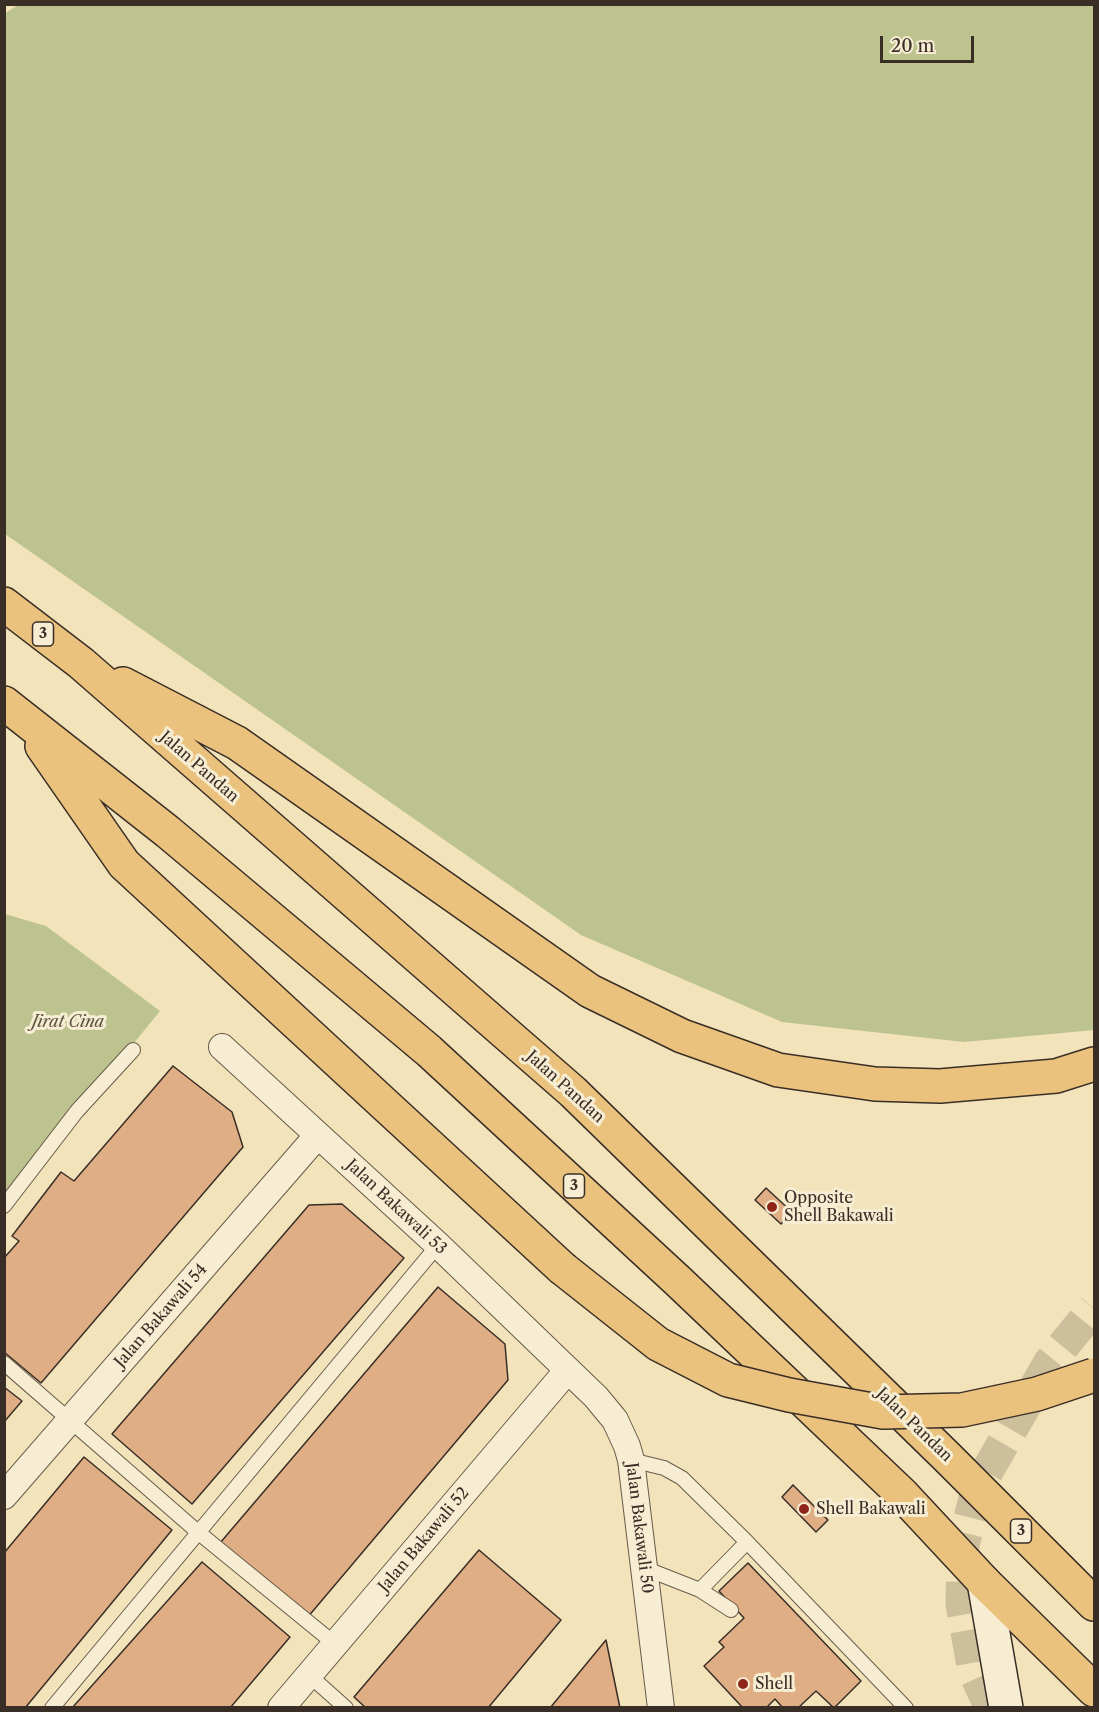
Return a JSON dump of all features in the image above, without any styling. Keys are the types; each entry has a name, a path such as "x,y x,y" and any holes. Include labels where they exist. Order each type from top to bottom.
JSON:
{"highway":[{"name":"Jalan Pandan","path":"4,604 81,663 573,1092 1095,1604"},
{"path":"81,663 237,743 590,991 682,1035 778,1070 875,1084 940,1086 1056,1076 1095,1064"},
{"path":"13,710 124,864 562,1268 658,1344 728,1380 789,1395 883,1412 962,1410 1036,1394 1095,1375"},
{"name":"3","path":"13,710 168,832 437,1059 678,1281 902,1494 984,1582 1095,1690"}],"main road":[{"path":"984,1582 1006,1707"}],"street":[{"name":"Jalan Bakawali 53","path":"222,1047 438,1245 567,1371"},
{"name":"Jalan Bakawali 54","path":"4,1496 318,1135"},
{"name":"Jalan Bakawali 50","path":"567,1371 596,1397 615,1419 631,1460 661,1707"},
{"name":"Jalan Bakawali 52","path":"281,1707 567,1371"}],"lane":[{"path":"4,1206 77,1112 133,1050"},
{"path":"52,1707 438,1245"},
{"path":"4,1363 199,1533 335,1644"},
{"path":"631,1460 664,1468 682,1478 906,1707"},
{"path":"700,1590 747,1542"},
{"path":"644,1568 700,1590 731,1610"},
{"path":"309,1675 346,1707"}],"green space":[{"path":"18,5 1094,5 1094,1030 964,1042 782,1022 581,935 5,534 4,14"},
{"name":"Jirat Cina","path":"5,914 46,926 160,1011 5,1201"}],"building":[{"path":"173,1066 232,1112 243,1147 41,1383 4,1352 4,1258 19,1241 12,1236 61,1172 74,1181"},
{"path":"766,1188 792,1212 781,1224 755,1200"},
{"path":"342,1204 404,1258 192,1504 112,1434 309,1205"},
{"path":"438,1287 505,1344 508,1380 307,1618 220,1543"},
{"path":"4,1387 22,1401 4,1422"},
{"path":"84,1457 172,1530 25,1708 4,1708 4,1553"},
{"path":"793,1485 828,1520 816,1532 782,1497"},
{"path":"479,1550 561,1620 488,1708 366,1708 354,1697"},
{"path":"202,1562 290,1637 230,1708 72,1708"},
{"path":"748,1563 861,1681 834,1708 816,1691 798,1708 783,1708 775,1699 766,1708 743,1708 704,1666 724,1647 719,1642 744,1618 719,1591"},
{"path":"606,1640 620,1708 550,1708"}],"tunnel":[{"path":"991,1708 974,1671 962,1604 963,1545 978,1487 1050,1362 1094,1308"}],"place":[{"name":"Opposite Shell Bakawali","path":"772,1207"},
{"name":"Shell Bakawali","path":"804,1509"},
{"name":"Shell","path":"743,1684"}]}
